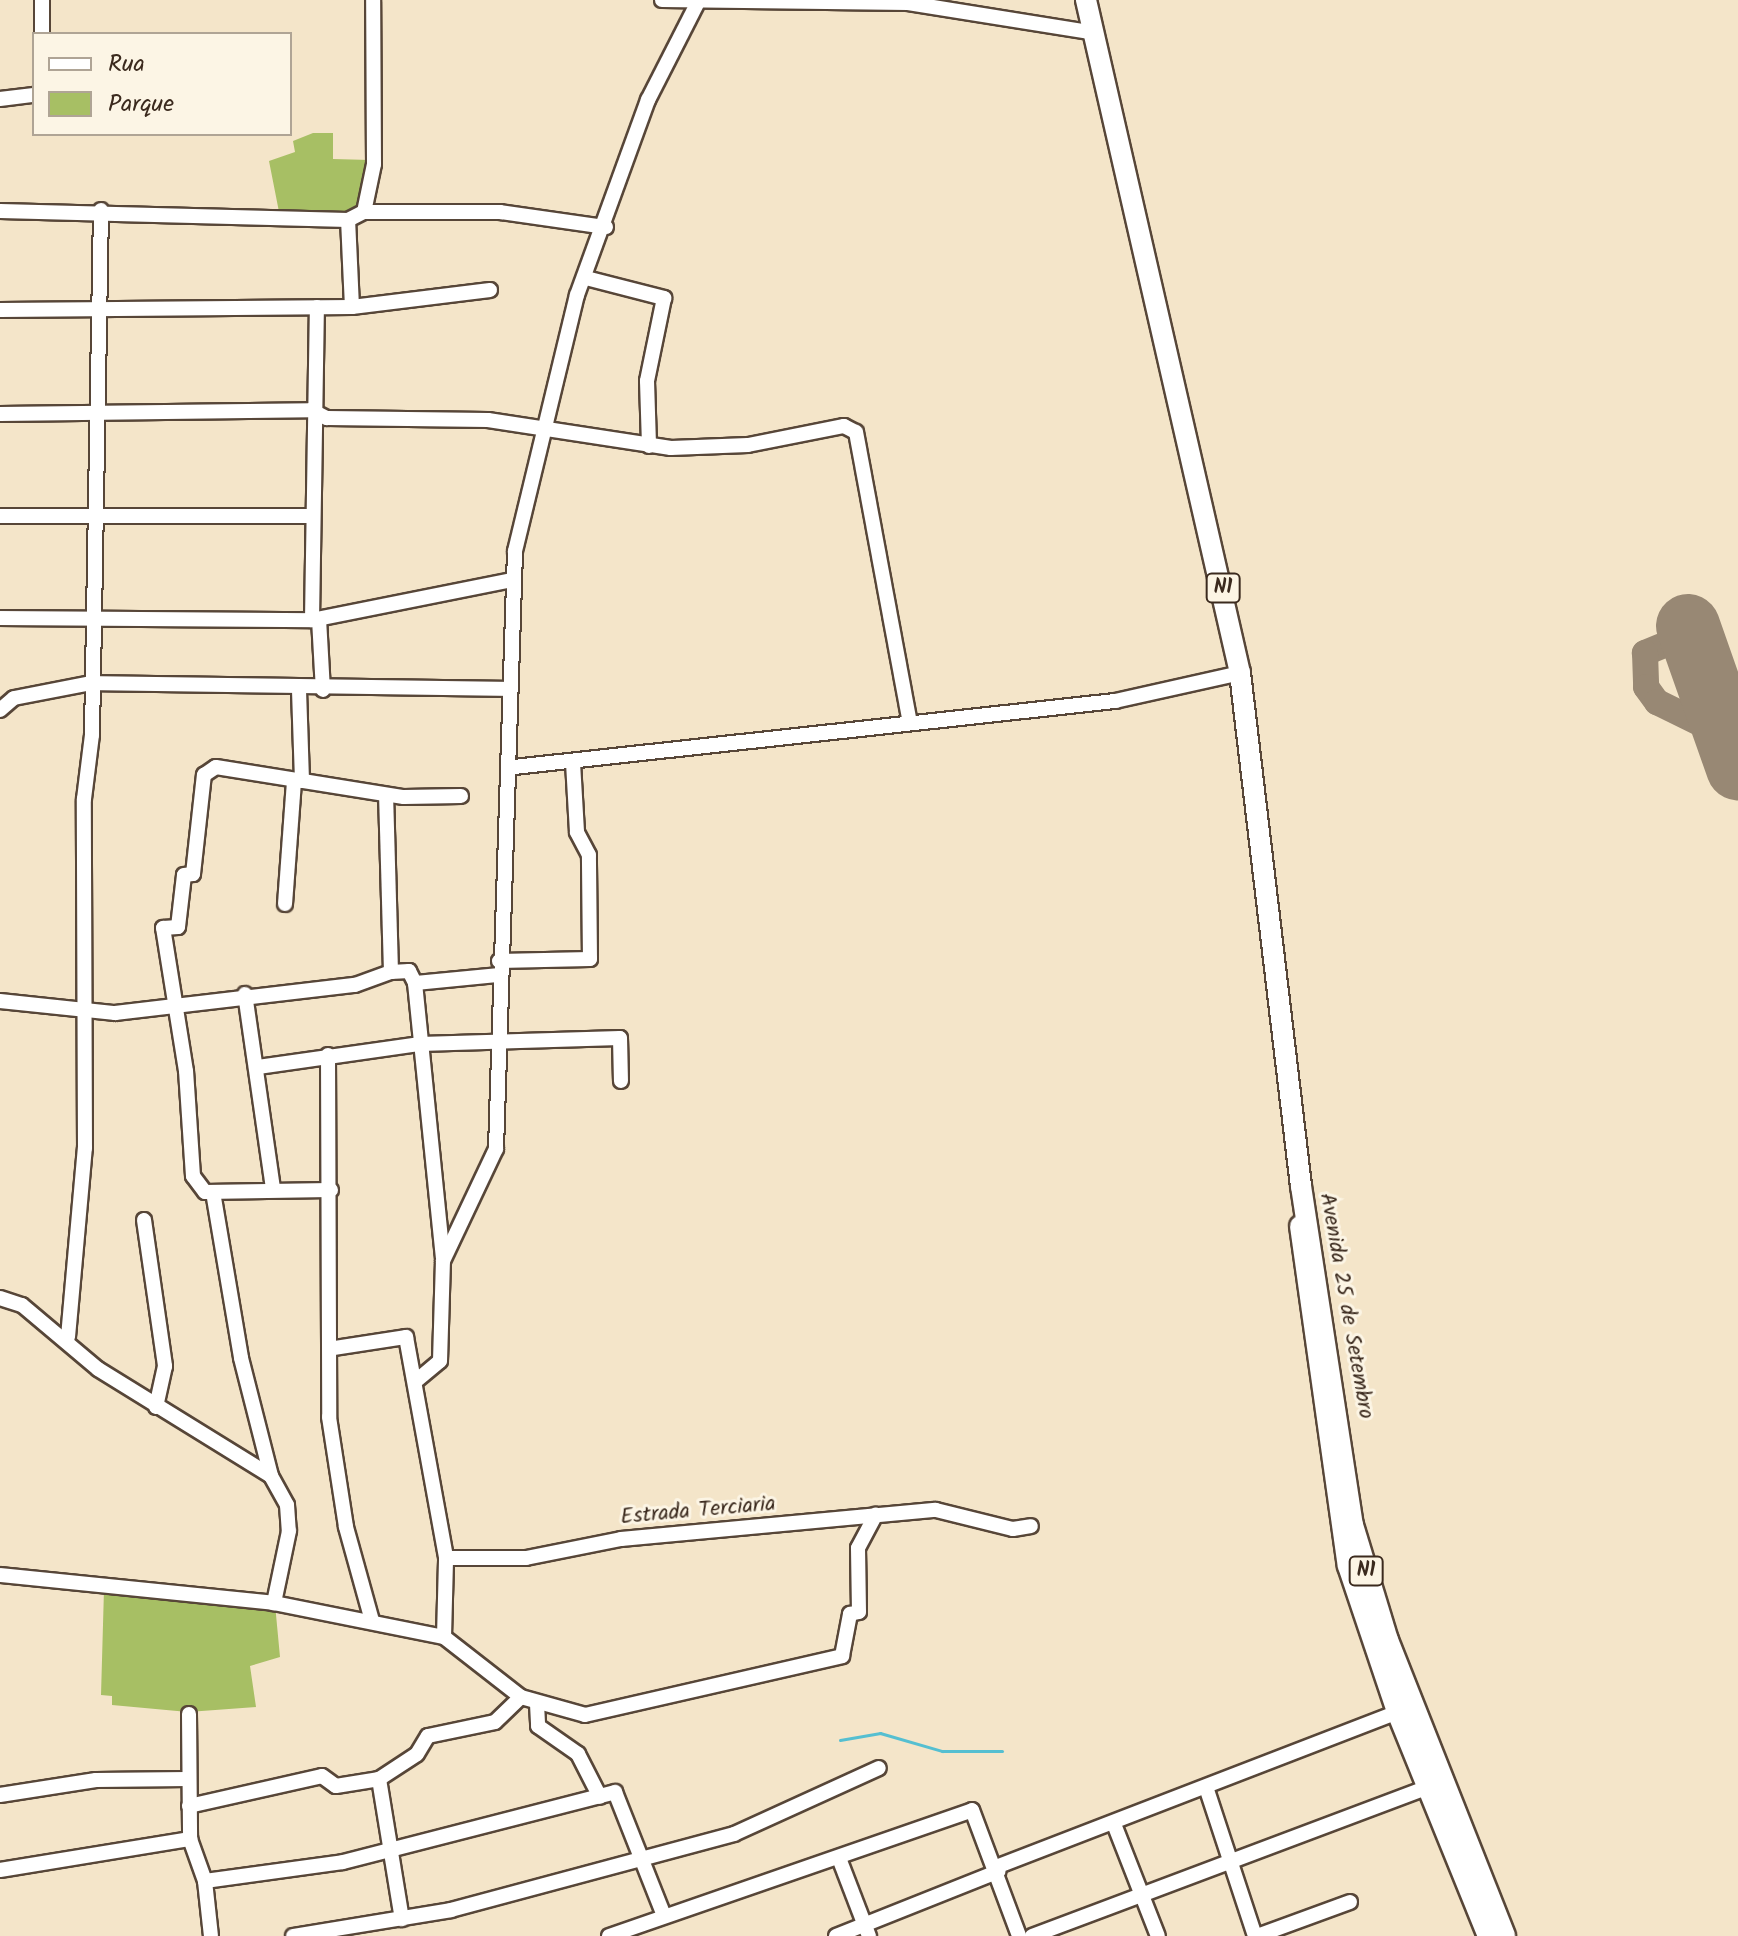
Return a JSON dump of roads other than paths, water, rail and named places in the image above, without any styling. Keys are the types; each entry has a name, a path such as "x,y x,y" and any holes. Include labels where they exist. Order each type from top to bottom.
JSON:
{"highway":[{"name":"N1","path":"1086,0 1240,673 1301,1186"},
{"name":"Avenida 25 de Setembro","path":"1301,1186 1300,1254 1336,1509 1397,1712 1488,1936"},
{"name":"Avenida 25 de Setembro","path":"1301,1186 1353,1525 1388,1640 1505,1936"}],"street":[{"path":"42,0 42,32"},
{"path":"364,212 374,164 373,0"},
{"path":"662,0 697,4 908,3 1095,33"},
{"path":"443,1261 496,1149 498,968 514,767 508,689 514,561 544,431 586,278 648,100 697,4"},
{"path":"0,99 32,95"},
{"path":"0,211 101,210 348,220 364,212 500,212 606,227"},
{"path":"68,1337 85,1148 91,516 101,210"},
{"path":"348,220 352,307"},
{"path":"586,278 664,298 647,381 649,446"},
{"path":"0,310 352,307 490,290"},
{"path":"317,307 311,410 311,516 323,690"},
{"path":"0,414 311,410 327,418 488,420 649,446 748,445 844,426 856,432 910,722"},
{"path":"0,516 311,516"},
{"path":"0,618 316,620 511,586"},
{"path":"514,767 1115,701 1240,673"},
{"path":"0,710 14,698 91,683 299,690 508,689"},
{"path":"285,904 298,780 299,690"},
{"path":"415,983 498,968 590,959 589,855 577,832 573,762"},
{"path":"274,1603 289,1531 287,1505 271,1476 247,1386 213,1192 193,1176 175,1004 163,928 178,927 184,875 193,874 207,768 386,795 461,796"},
{"path":"386,795 391,972"},
{"path":"0,1001 85,1010 175,1004 245,994 355,985 391,972 409,971 415,983 443,1261 444,1343 440,1361 416,1381"},
{"path":"245,994 258,1067 273,1188"},
{"path":"258,1067 420,1044 620,1038 621,1081"},
{"path":"328,1055 334,1348 328,1360 331,1440 372,1621"},
{"path":"213,1192 273,1188 331,1190"},
{"path":"144,1220 165,1366 156,1407"},
{"path":"0,1298 68,1337 98,1369 271,1476"},
{"path":"334,1348 406,1337 446,1558 444,1637"},
{"name":"Estrada Terciaria","path":"446,1558 526,1558 621,1539 936,1510 1013,1529 1031,1526"},
{"path":"0,1575 274,1603 444,1637 521,1697 537,1704 602,1714 842,1656 850,1614 859,1612 858,1548 876,1514"},
{"path":"189,1806 322,1776 336,1786 379,1779 417,1754 428,1736 495,1722 521,1697"},
{"path":"537,1704 538,1726 578,1754 600,1797"},
{"path":"836,1936 867,1930 997,1869 1397,1712"},
{"path":"189,1714 190,1839 205,1881 211,1936"},
{"path":"293,1936 377,1930 402,1919 524,1893 639,1855 734,1834 879,1768"},
{"path":"0,1795 96,1780 188,1779"},
{"path":"379,1779 388,1851 402,1919"},
{"path":"1206,1787 1235,1861 1256,1936 1350,1902"},
{"path":"1032,1936 1426,1788"},
{"path":"205,1881 388,1851 615,1792 659,1918 659,1936"},
{"path":"609,1936 972,1810 997,1869 1019,1936"},
{"path":"1114,1824 1145,1893 1158,1936"},
{"path":"0,1870 190,1839"},
{"path":"839,1858 867,1930"}],"waterway":[{"path":"442,1727 476,1720"},
{"path":"840,1740 880,1733 942,1751 1002,1751"}]}
